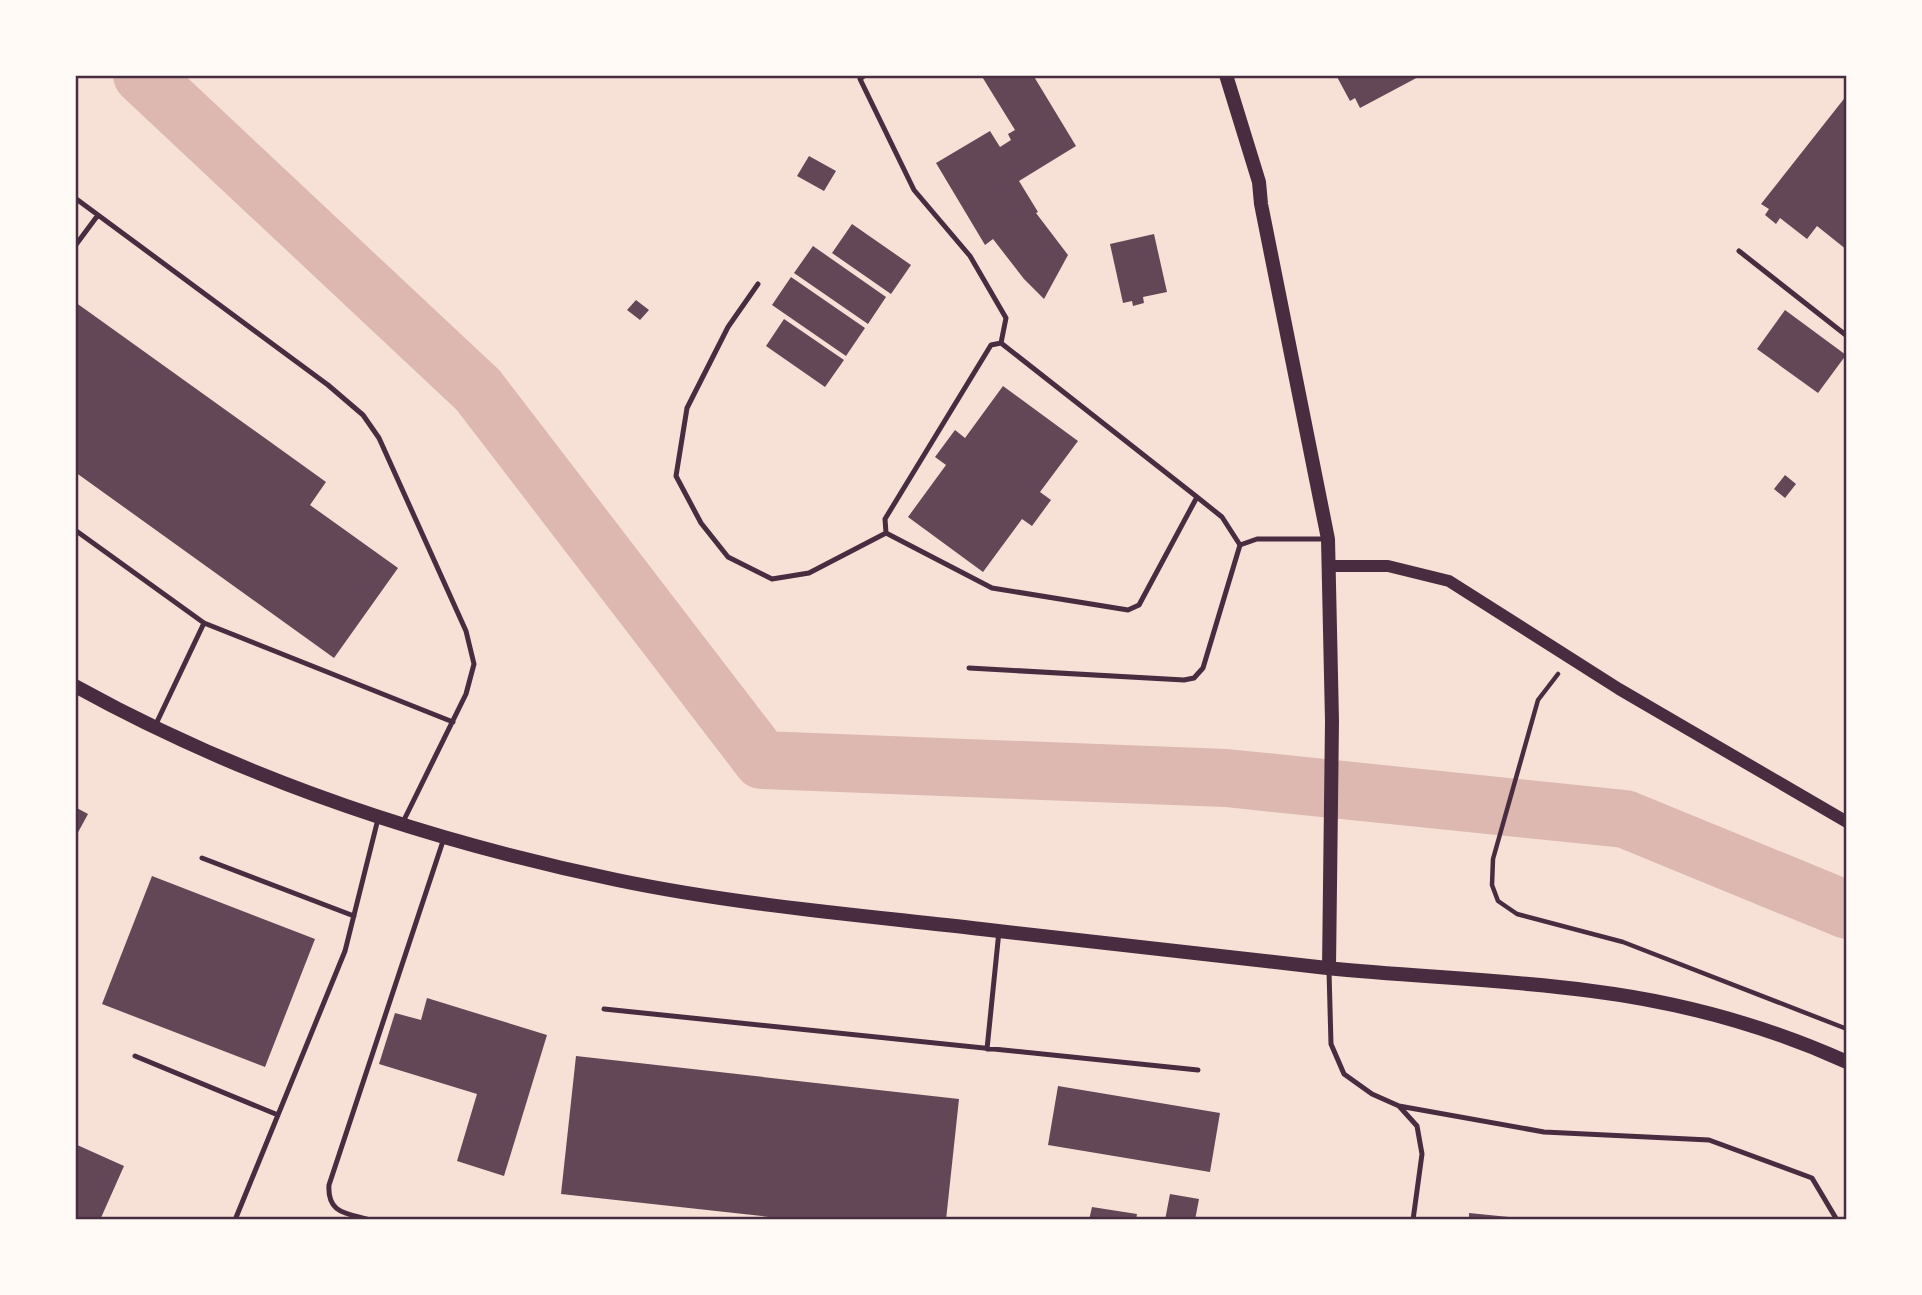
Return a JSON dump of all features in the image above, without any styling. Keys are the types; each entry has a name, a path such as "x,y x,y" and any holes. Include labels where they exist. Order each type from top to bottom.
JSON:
{"main road":[{"path":"1226,75 1259,182 1261,204 1328,540 1332,720 1329,968"},
{"path":"75,686 155,726 274,779 444,838 618,880 744,901 999,931 1329,968 1590,990 1664,1003 1746,1024 1847,1062"}],"street":[{"path":"1328,566 1388,566 1449,581 1619,689 1847,822"}],"lane":[{"path":"866,75 860,79 914,190 970,256 1006,318 1001,344"},
{"path":"75,198 328,385 363,415 379,439 466,631 474,664 466,694 402,824"},
{"path":"75,246 99,215"},
{"path":"1739,251 1847,336"},
{"path":"758,284 729,327 687,408 676,476 701,523 728,557 772,579 809,573 886,533"},
{"path":"886,533 885,519 991,345 1001,344 1222,516 1240,545 1203,668 1194,678 1184,680 969,668"},
{"path":"886,533 992,589 1128,610 1139,605 1198,497"},
{"path":"75,530 204,623 453,722"},
{"path":"1240,545 1257,539 1328,540"},
{"path":"155,726 204,623"},
{"path":"234,1220 345,951 379,816"},
{"path":"370,1220 337,1210 328,1198 329,1185 444,838"},
{"path":"202,858 354,916"},
{"path":"987,1049 999,931"},
{"path":"1329,968 1331,1044 1344,1074 1371,1094 1399,1106 1544,1132 1709,1140 1812,1178 1837,1220"},
{"path":"604,1009 1198,1070"},
{"path":"135,1056 278,1115"},
{"path":"1399,1106 1417,1126 1422,1154 1413,1220"}],"path":[{"path":"1533,719 1493,859 1492,885 1498,901 1517,914 1623,942 1847,1029"}],"building":[{"path":"981,75 1033,75 1076,146 1019,181 1038,212 1036,213 1068,255 1044,299 1024,279 993,239 985,245 936,163 990,131 1000,147 1011,140 1008,134 1015,130"},
{"path":"1336,75 1422,75 1360,108 1355,98 1350,101"},
{"path":"1847,95 1847,250 1817,226 1807,239 1780,218 1776,224 1765,215 1769,209 1761,204"},
{"path":"809,156 836,171 824,191 797,176"},
{"path":"852,224 911,265 891,294 832,253"},
{"path":"1154,234 1167,292 1143,297 1144,303 1133,306 1132,301 1123,303 1110,244"},
{"path":"813,246 886,297 868,324 794,273"},
{"path":"791,277 865,328 846,356 772,305"},
{"path":"636,300 649,310 640,320 627,310"},
{"path":"75,302 326,482 310,505 398,568 334,658 75,472"},
{"path":"1785,310 1846,355 1818,393 1757,349"},
{"path":"784,319 844,360 825,387 766,346"},
{"path":"1003,386 1078,441 1040,492 1051,500 1032,526 1022,519 983,572 908,517 946,465 935,457 955,430 965,438"},
{"path":"1785,475 1796,484 1785,498 1774,489"},
{"path":"75,807 88,814 75,838"},
{"path":"152,876 315,939 265,1067 102,1004"},
{"path":"427,998 547,1035 504,1176 457,1161 477,1094 379,1064 395,1013 421,1020"},
{"path":"576,1056 959,1099 946,1220 797,1220 561,1194"},
{"path":"1058,1086 1220,1113 1210,1172 1048,1145"},
{"path":"75,1144 124,1166 100,1220 75,1220"},
{"path":"1170,1194 1199,1199 1195,1220 1165,1220"},
{"path":"1092,1207 1137,1214 1136,1220 1089,1220"},
{"path":"1469,1213 1519,1218 1519,1220 1469,1220"}],"waterway":[{"path":"142,75 478,390 762,760 1226,778 1625,819 1847,910"}]}
